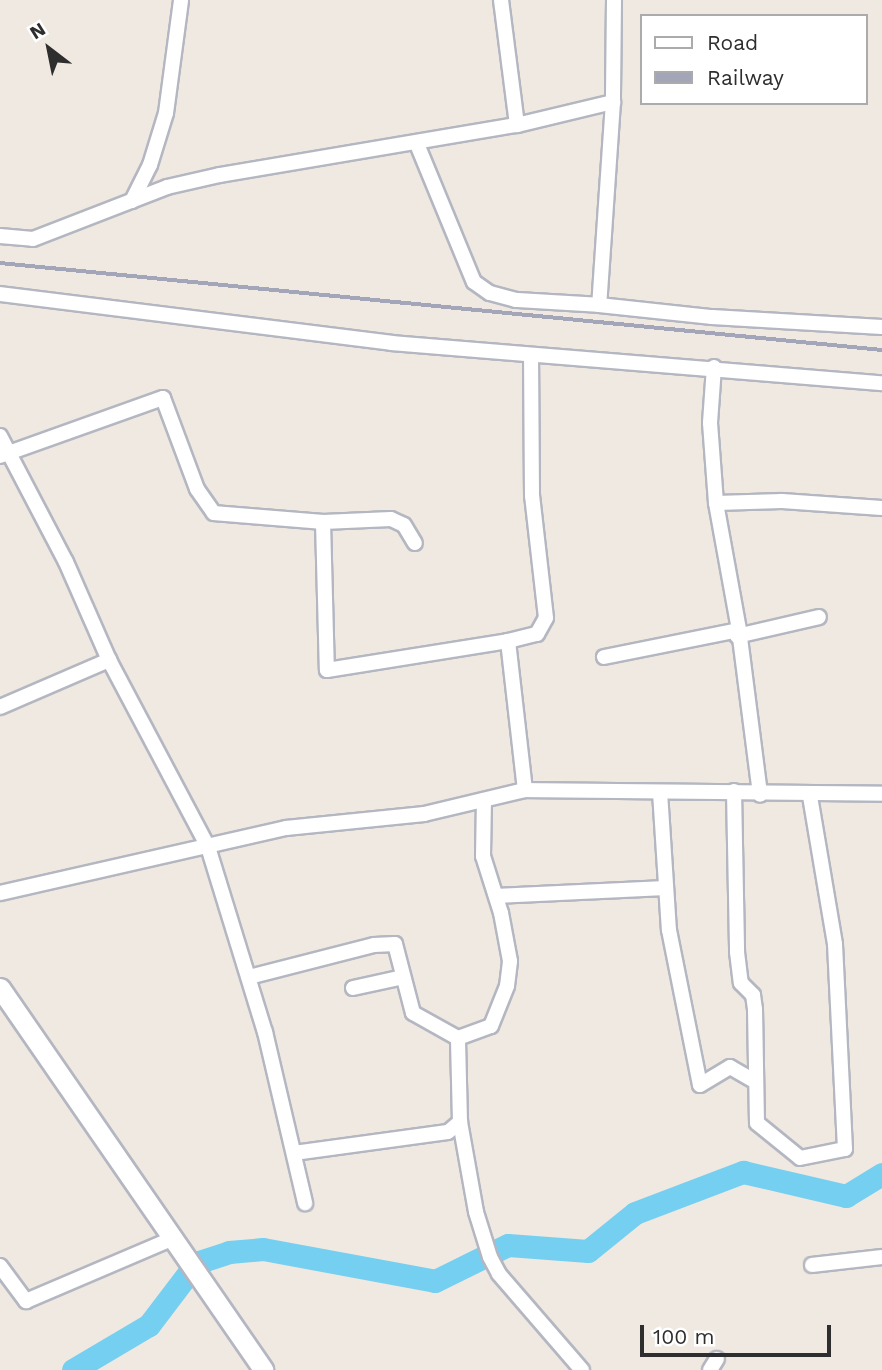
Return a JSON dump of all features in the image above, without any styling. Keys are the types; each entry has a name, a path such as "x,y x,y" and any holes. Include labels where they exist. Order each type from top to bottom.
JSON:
{"street":[{"path":"132,201 150,165 166,113 181,0"},
{"path":"501,0 517,125"},
{"path":"599,305 613,102 614,0"},
{"path":"0,236 33,239 167,187 517,125 613,102"},
{"path":"416,144 474,282 490,293 516,300 599,305 712,317 882,327"},
{"path":"150,165 167,187"},
{"path":"0,294 170,312 392,343 882,383"},
{"path":"323,522 327,670 537,634 546,618 532,496 531,355"},
{"path":"714,368 710,423 716,503 738,633 760,795"},
{"path":"4,456 163,398 197,489 214,513 323,522 391,519 404,525 415,543"},
{"path":"0,436 4,456 66,562 109,660 208,846 249,977 305,1203"},
{"path":"716,503 782,501 882,508"},
{"path":"604,657 820,617"},
{"path":"508,640 525,790"},
{"path":"0,707 109,660"},
{"path":"0,893 286,828 424,814 525,790 734,791 760,795 810,796 882,794"},
{"path":"734,791 737,953 741,983 753,995 755,1009 757,1123 764,1133 778,1138 800,1158 845,1149 835,944 810,796"},
{"path":"660,792 664,888 679,995 700,1085 730,1068 756,1082"},
{"path":"249,977 386,943 399,950 406,996 420,1020 458,1038 491,1026 507,986 510,961 497,896 483,856 484,800"},
{"path":"497,896 664,888"},
{"path":"353,988 403,977"},
{"path":"2,996 264,1370"},
{"path":"458,1038 460,1122 476,1212 490,1257 507,1284 582,1370"},
{"path":"294,1153 448,1132 460,1122"},
{"path":"0,1266 26,1301 179,1246"},
{"path":"812,1265 882,1257"}],"waterway":[{"path":"73,1370 149,1325 196,1263 229,1252 263,1249 435,1281 508,1245 588,1251 635,1213 743,1172 846,1196 882,1174"}],"railway":[{"path":"0,263 882,350"}]}
